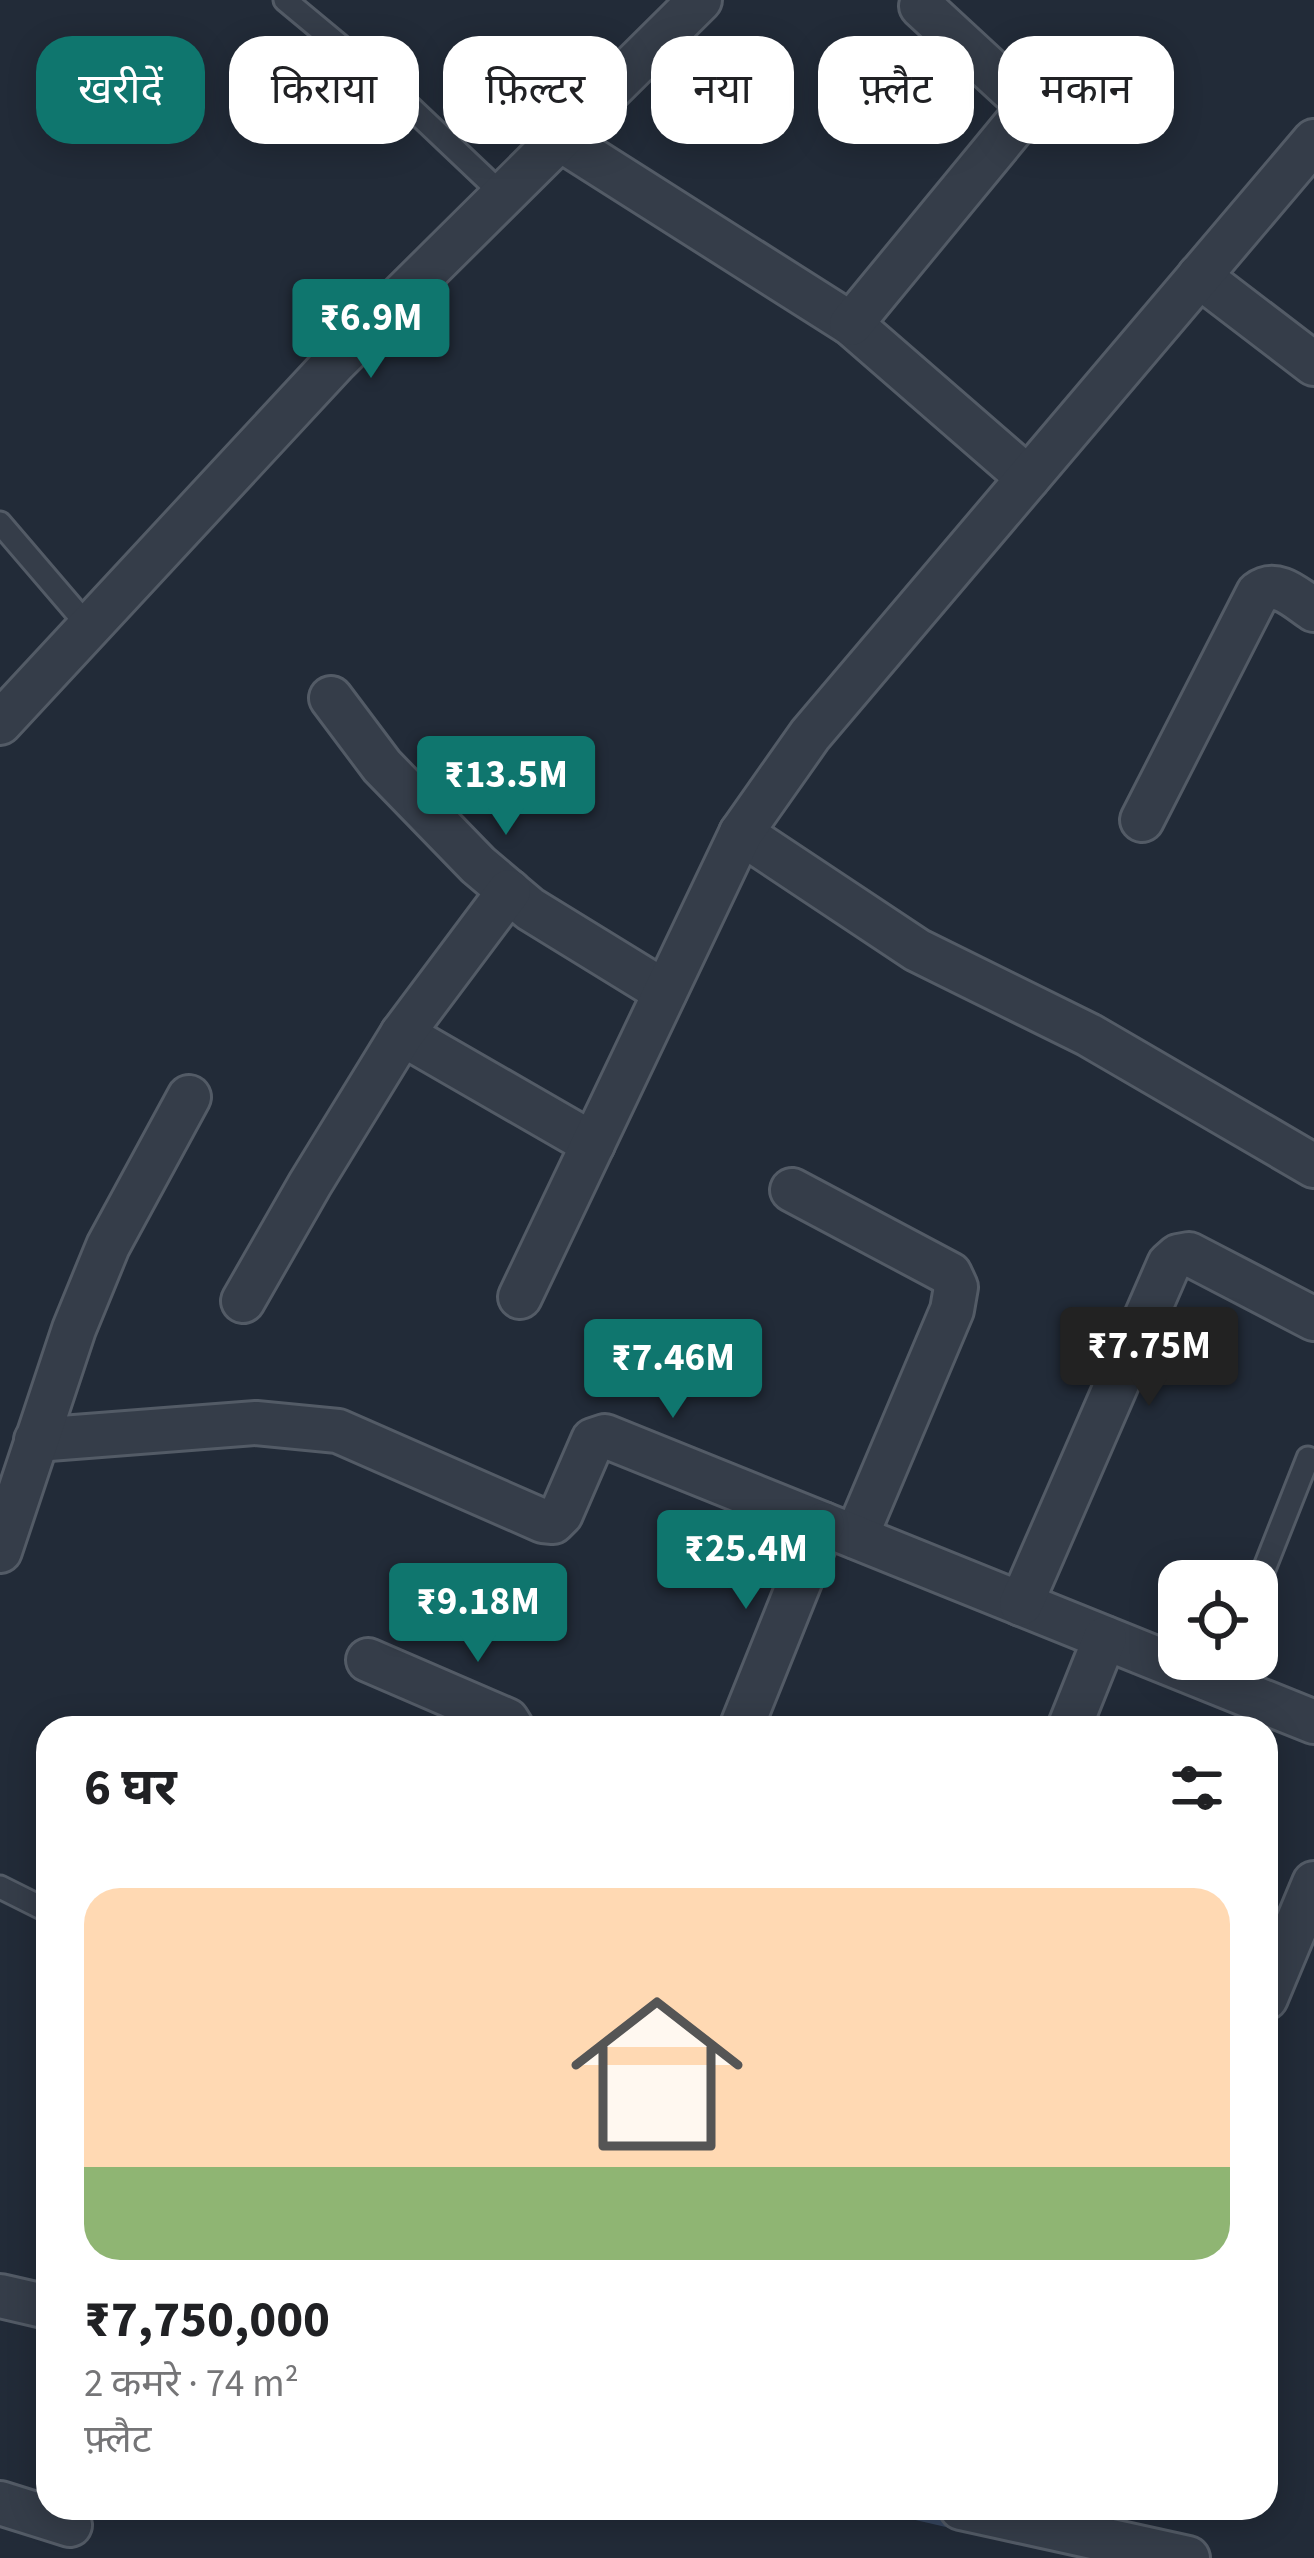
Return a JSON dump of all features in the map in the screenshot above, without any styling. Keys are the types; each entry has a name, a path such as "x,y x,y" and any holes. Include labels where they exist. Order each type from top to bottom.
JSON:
{"street":[{"path":"627,69 687,4"},
{"path":"851,324 1028,109 920,6"},
{"path":"520,1298 741,833 810,735 1314,141"},
{"path":"0,722 336,361 557,144"},
{"path":"567,144 851,324 1028,478"},
{"path":"1199,276 1314,364"},
{"path":"1142,820 1258,593 1277,586 1314,610"},
{"path":"332,698 382,766 478,865 530,909 665,992"},
{"path":"741,833 917,950 1089,1036 1314,1166"},
{"path":"243,1301 402,1034 509,891"},
{"path":"402,1034 593,1144"},
{"path":"0,1551 74,1329 108,1246 189,1097"},
{"path":"747,1716 952,1310 956,1287 950,1274 792,1190"},
{"path":"1021,1604 1169,1264 1189,1254 1314,1319"},
{"path":"36,1440 256,1423 338,1431 553,1522 561,1514 593,1440 605,1436 1105,1638 1158,1653"},
{"path":"1074,1716 1105,1638"},
{"path":"368,1660 498,1716"},
{"path":"1239,1680 1314,1722"},
{"path":"1278,1969 1314,1883"},
{"path":"0,2296 36,2304"},
{"path":"0,2503 36,2514"},
{"path":"57,2520 70,2524"},
{"path":"1015,2520 1188,2558"}],"lane":[{"path":"285,0 386,84 504,196"},
{"path":"0,523 89,627"},
{"path":"1268,1560 1308,1458"},
{"path":"0,1887 36,1905"}],"waterway":[{"path":"942,2520 959,2524"}]}
